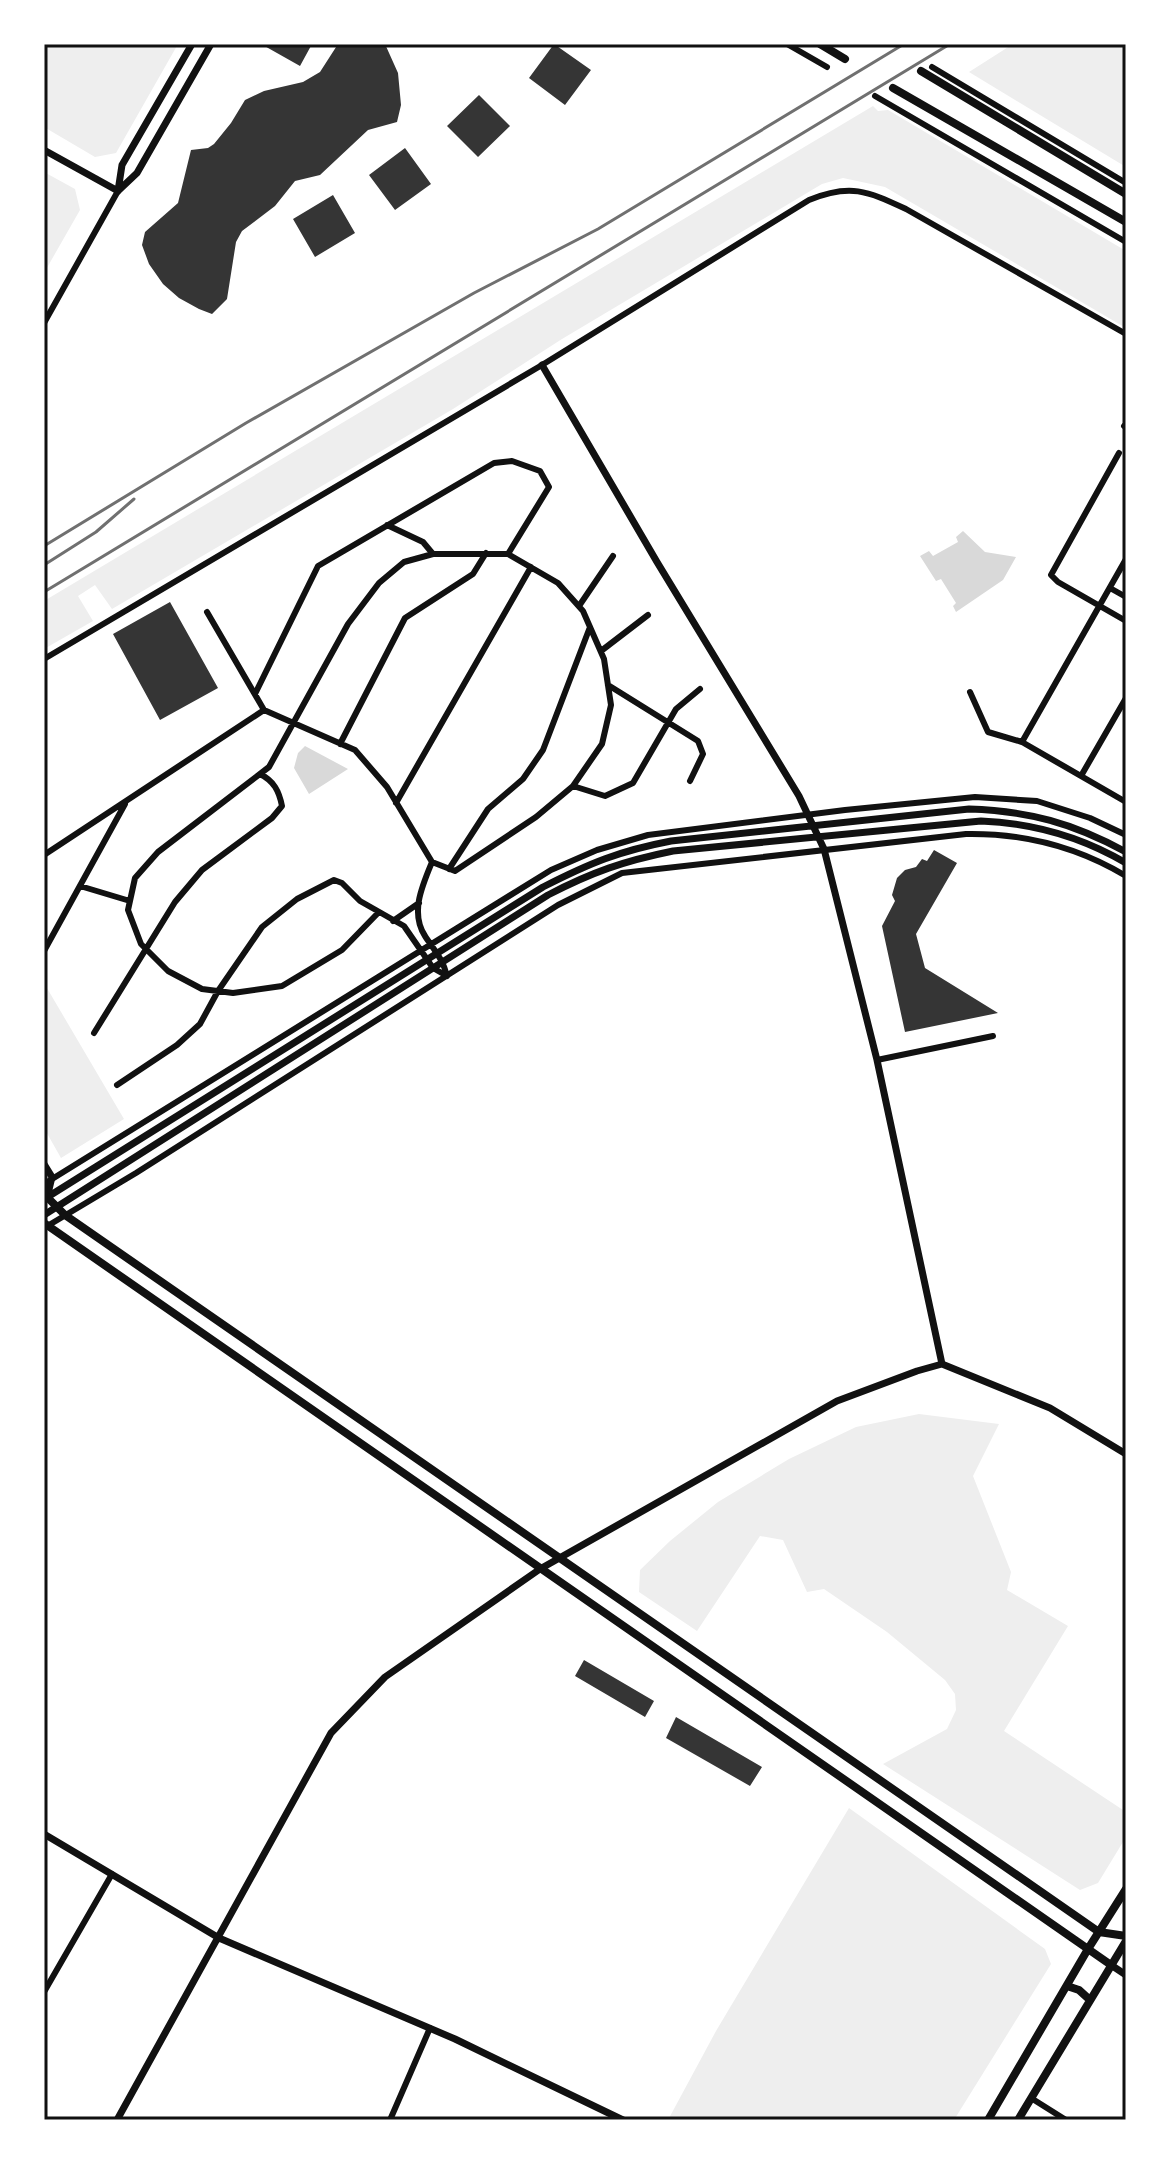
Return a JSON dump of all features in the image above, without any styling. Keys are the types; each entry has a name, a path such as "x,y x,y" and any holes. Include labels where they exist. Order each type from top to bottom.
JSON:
{"main road":[{"path":"820,44 845,59"},
{"path":"921,71 1126,194"},
{"path":"893,88 1126,222"},
{"path":"45,1197 65,1215 344,1411 1099,1932 1126,1938 1018,2120"},
{"path":"45,1226 1111,1965"},
{"path":"988,2120 1088,1949 1123,1900 1126,1889"},
{"path":"1067,1986 1079,1990 1090,2000"}],"street":[{"path":"118,191 122,165 192,44"},
{"path":"44,323 118,191 137,173 211,44"},
{"path":"787,44 827,67"},
{"path":"932,67 1126,183"},
{"path":"875,96 1126,242"},
{"path":"44,150 118,191"},
{"path":"44,659 542,365 809,200 833,190 873,194 906,209 1126,334"},
{"path":"542,365 808,814 824,849 877,1060 942,1364"},
{"path":"1119,453 1051,575 1126,621"},
{"path":"255,694 318,566 494,463 512,461 540,471 549,487 508,554"},
{"path":"387,525 423,542 433,554"},
{"path":"340,744 405,618 473,574 486,553"},
{"path":"207,612 264,710 291,724 355,750 387,787 432,862 455,871 536,817 573,786 602,744 611,705 608,685 601,651 579,606 558,583 508,554 433,554 404,562 379,583 348,624 291,724 269,767 158,852 135,878 128,910 141,944 168,971 202,989 233,993 282,986 342,950 378,913"},
{"path":"579,606 613,556"},
{"path":"1022,742 1126,559"},
{"path":"396,803 531,567"},
{"path":"1110,588 1126,597"},
{"path":"601,651 648,615"},
{"path":"449,869 488,809 523,779 543,750 590,627"},
{"path":"608,685 698,741 703,754 690,781"},
{"path":"573,786 605,796 633,783 676,709 700,689"},
{"path":"970,692 988,732 1022,742 1126,802"},
{"path":"1081,776 1126,698"},
{"path":"44,855 264,710"},
{"path":"94,1033 175,902 202,870 272,818 282,806 279,791 260,774"},
{"path":"44,1184 551,870 597,850 648,835 949,799 1037,801 1126,835"},
{"path":"44,951 127,800"},
{"path":"44,1215 543,887 624,850 671,841 969,809 1008,811 1067,823 1126,852"},
{"path":"45,1197 430,964 443,962 548,895 588,874 623,861 673,851 970,821 1002,821 1062,833 1126,863"},
{"path":"45,1226 558,905 622,873 966,834 1003,833 1046,841 1081,852 1126,876"},
{"path":"432,862 422,887 417,919 443,962 447,976"},
{"path":"117,1085 177,1045 200,1024 218,991 262,927 297,899 334,880 342,883 378,913 404,926 430,964 447,976"},
{"path":"80,886 130,901"},
{"path":"393,921 419,903"},
{"path":"877,1060 993,1036"},
{"path":"44,1164 52,1179 45,1197"},
{"path":"117,2120 331,1733 385,1677 540,1569 837,1401 942,1364 1050,1408 1126,1454"},
{"path":"44,1834 219,1938 430,2028 623,2120"},
{"path":"44,1992 112,1874"},
{"path":"1111,1965 1126,1975"},
{"path":"390,2120 430,2028"},
{"path":"1031,2098 1066,2120"}],"shaded area":[{"path":"44,44 178,44 116,153 95,157 44,127"},
{"path":"1013,44 1126,44 1126,167 969,72"},
{"path":"873,106 878,111 888,110 1126,251 1126,328 885,187 843,178 822,184 562,339 453,409 112,609 95,585 78,596 93,621 44,649 44,601"},
{"path":"44,172 75,189 80,210 44,273"},
{"path":"963,531 985,552 1016,557 1003,580 956,612 953,606 956,603 941,579 936,581 920,556 929,551 933,556 958,542 956,537"},
{"path":"305,746 348,769 309,794 294,768 298,753"},
{"path":"44,983 124,1119 61,1158 44,1128"},
{"path":"919,1414 999,1424 973,1476 1011,1572 1007,1590 1068,1626 1004,1731 1126,1812 1126,1837 1098,1883 1080,1890 883,1764 947,1729 956,1710 955,1694 945,1680 887,1632 824,1589 807,1592 783,1540 760,1536 697,1631 639,1592 640,1570 718,1502 789,1459 856,1427"},
{"path":"849,1808 1045,1949 1051,1964 954,2120 668,2120 716,2031"}],"building":[{"path":"261,44 312,44 300,66"},
{"path":"338,44 385,44 398,73 401,105 397,122 368,130 320,175 295,181 275,206 242,231 236,242 227,299 212,314 179,298 163,284 149,264 142,245 145,232 178,203 191,150 214,144 245,100 264,91 303,82 320,72"},
{"path":"554,44 591,70 565,105 529,78"},
{"path":"479,95 510,126 478,157 447,126"},
{"path":"405,148 431,184 395,210 369,175"},
{"path":"333,195 355,233 315,257 293,219"},
{"path":"170,602 218,688 160,720 113,634"},
{"path":"934,850 957,863 916,934 925,968 998,1013 905,1032 882,926 895,901 892,895 897,878 905,870 916,867 922,859 927,861"},
{"path":"584,1660 654,1701 645,1717 575,1676"},
{"path":"676,1717 762,1767 750,1786 666,1738"}],"railway":[{"path":"44,546 246,423 474,293 598,229 904,44"},
{"path":"44,592 950,44"},
{"path":"44,565 96,532 134,499"}]}
